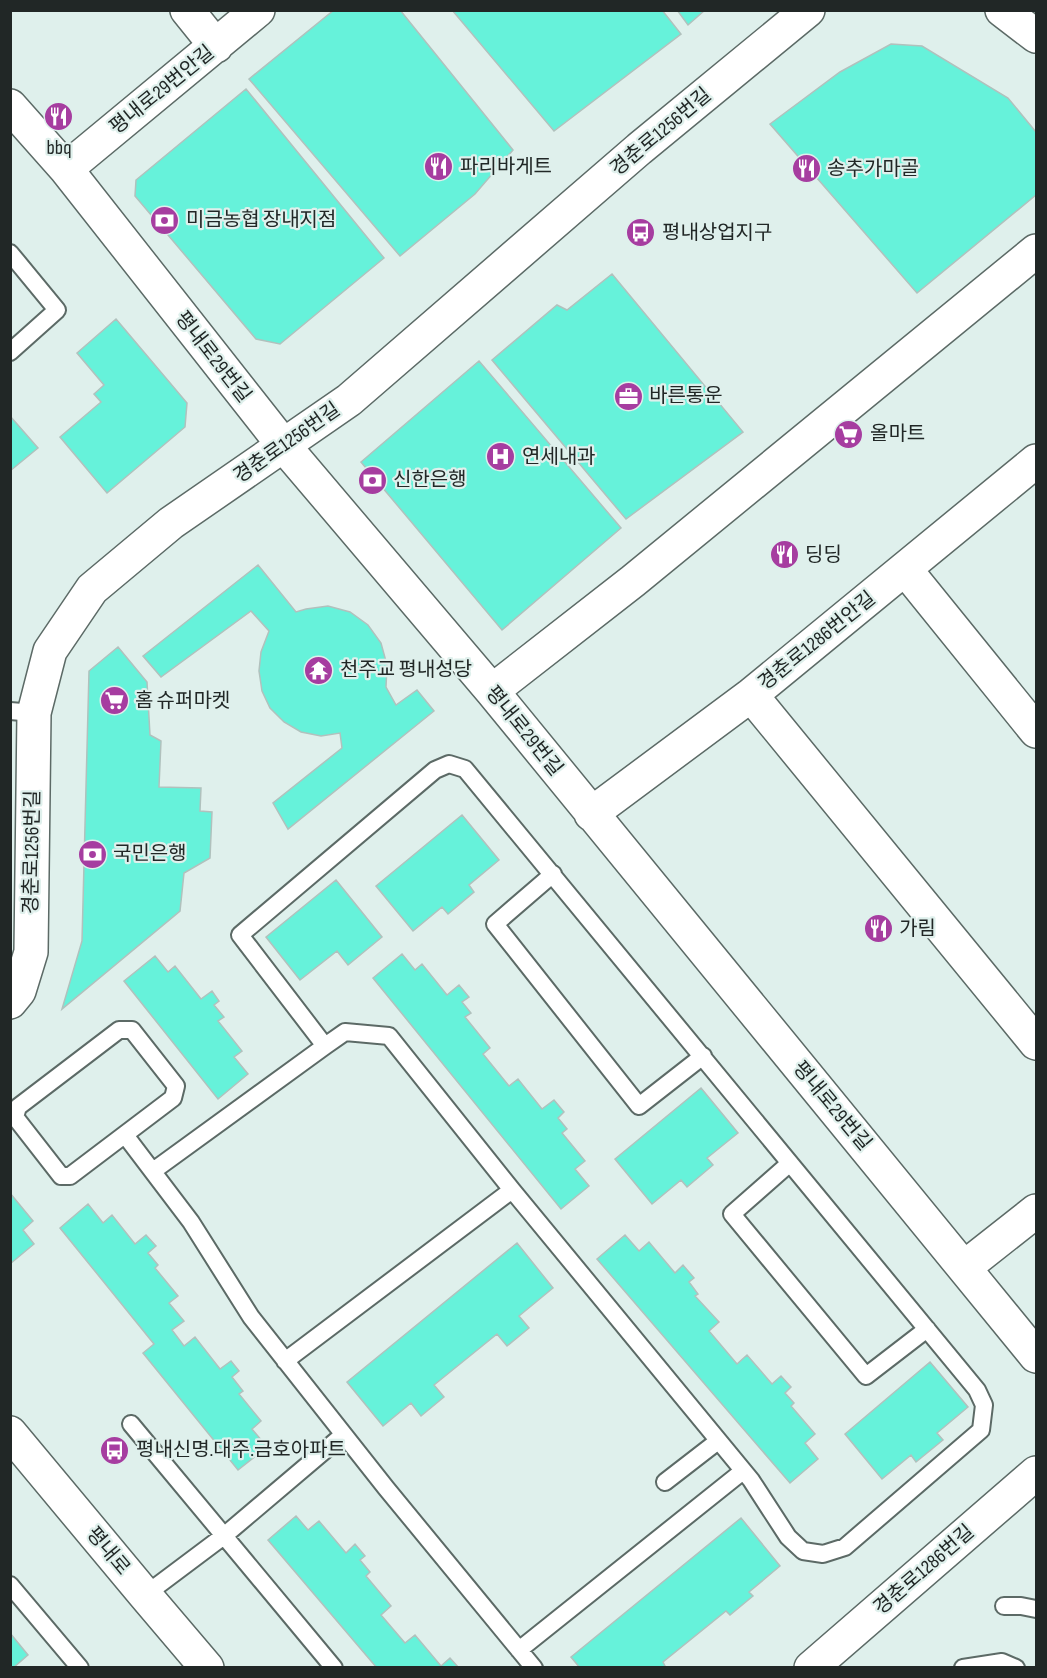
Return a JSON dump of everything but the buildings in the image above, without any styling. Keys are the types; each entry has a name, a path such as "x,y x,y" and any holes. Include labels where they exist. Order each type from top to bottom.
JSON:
{"street":[{"path":"187,10 216,46"},
{"name":"평내로29번안길","path":"66,169 258,10"},
{"name":"경춘로1256번길","path":"10,1002 19,991 31,952 22,712 50,651 92,589 171,523 349,400 630,156 808,10"},
{"path":"1002,10 1036,36"},
{"name":"평내로29번길","path":"10,106 66,169 284,446 492,691 1036,1356"},
{"path":"492,691 633,581 1036,251"},
{"name":"경춘로1286번안길","path":"591,814 751,695 1036,461"},
{"path":"905,569 1036,731"},
{"path":"751,695 1036,1043"},
{"path":"965,1267 1036,1211"},
{"name":"평내로","path":"10,1433 207,1668"},
{"name":"경춘로1286번길","path":"811,1668 1036,1473"}],"lane":[{"path":"10,253 57,310 10,352"},
{"path":"153,1171 345,1032 389,1036 512,1190 743,1471 788,1537 803,1551 822,1554 845,1547 981,1430 984,1405 977,1390 465,769 449,764 435,770 240,934 325,1046"},
{"path":"553,874 495,924 639,1106 703,1056"},
{"path":"119,1030 132,1030 176,1086 173,1098 125,1135 70,1176 61,1176 15,1117 18,1107 119,1030"},
{"path":"125,1135 200,1226 250,1317 343,1435 534,1668"},
{"path":"790,1163 732,1214 866,1376 927,1329"},
{"path":"285,1361 512,1190"},
{"path":"131,1424 334,1668"},
{"path":"145,1595 225,1535 343,1435"},
{"path":"665,1482 718,1441"},
{"path":"519,1650 743,1471"},
{"path":"10,1585 80,1668"},
{"path":"1004,1606 1036,1609"},
{"path":"963,1668 1002,1662 1016,1668"}],"place":[{"name":"bbq","path":"59,117"},
{"name":"파리바게트","path":"439,167"},
{"name":"송추가마골","path":"806,169"},
{"name":"미금농협 장내지점","path":"165,220"},
{"name":"평내상업지구","path":"641,233"},
{"name":"바른통운","path":"628,396"},
{"name":"올마트","path":"849,434"},
{"name":"연세내과","path":"501,457"},
{"name":"신한은행","path":"372,480"},
{"name":"딩딩","path":"784,555"},
{"name":"천주교 평내성당","path":"319,670"},
{"name":"홈 슈퍼마켓","path":"114,701"},
{"name":"국민은행","path":"92,854"},
{"name":"가림","path":"878,929"},
{"name":"평내신명.대주.금호아파트","path":"115,1450"}]}
